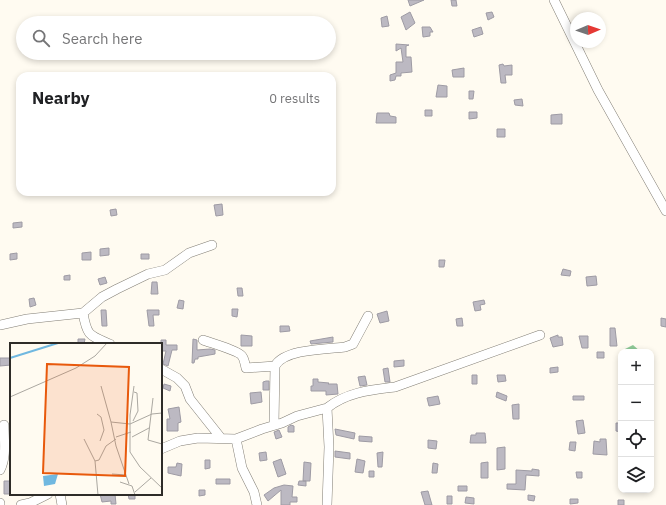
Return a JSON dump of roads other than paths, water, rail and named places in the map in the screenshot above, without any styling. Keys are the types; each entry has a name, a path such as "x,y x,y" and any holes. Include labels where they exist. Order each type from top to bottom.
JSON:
{"street":[{"path":"554,0 598,90 666,211"},
{"path":"0,325 27,319 83,313 102,296 148,274 165,270 188,254 212,245"},
{"path":"83,313 85,329 92,337 107,343"},
{"path":"274,424 275,366 282,357 291,354 345,347 353,344 368,316"},
{"path":"162,449 180,440 221,438 236,439 274,424 327,408 337,400 348,395 372,389 395,387 540,335"},
{"path":"203,340 219,347 237,352 243,356 246,368 275,366"},
{"path":"162,370 177,378 185,386 190,399 221,438"},
{"path":"327,408 329,454 327,505"},
{"path":"0,470 3,463 5,447 4,424"},
{"path":"236,439 242,468 254,492 257,505"},
{"path":"20,505 30,503 46,495"},
{"path":"60,495 62,505"}]}
